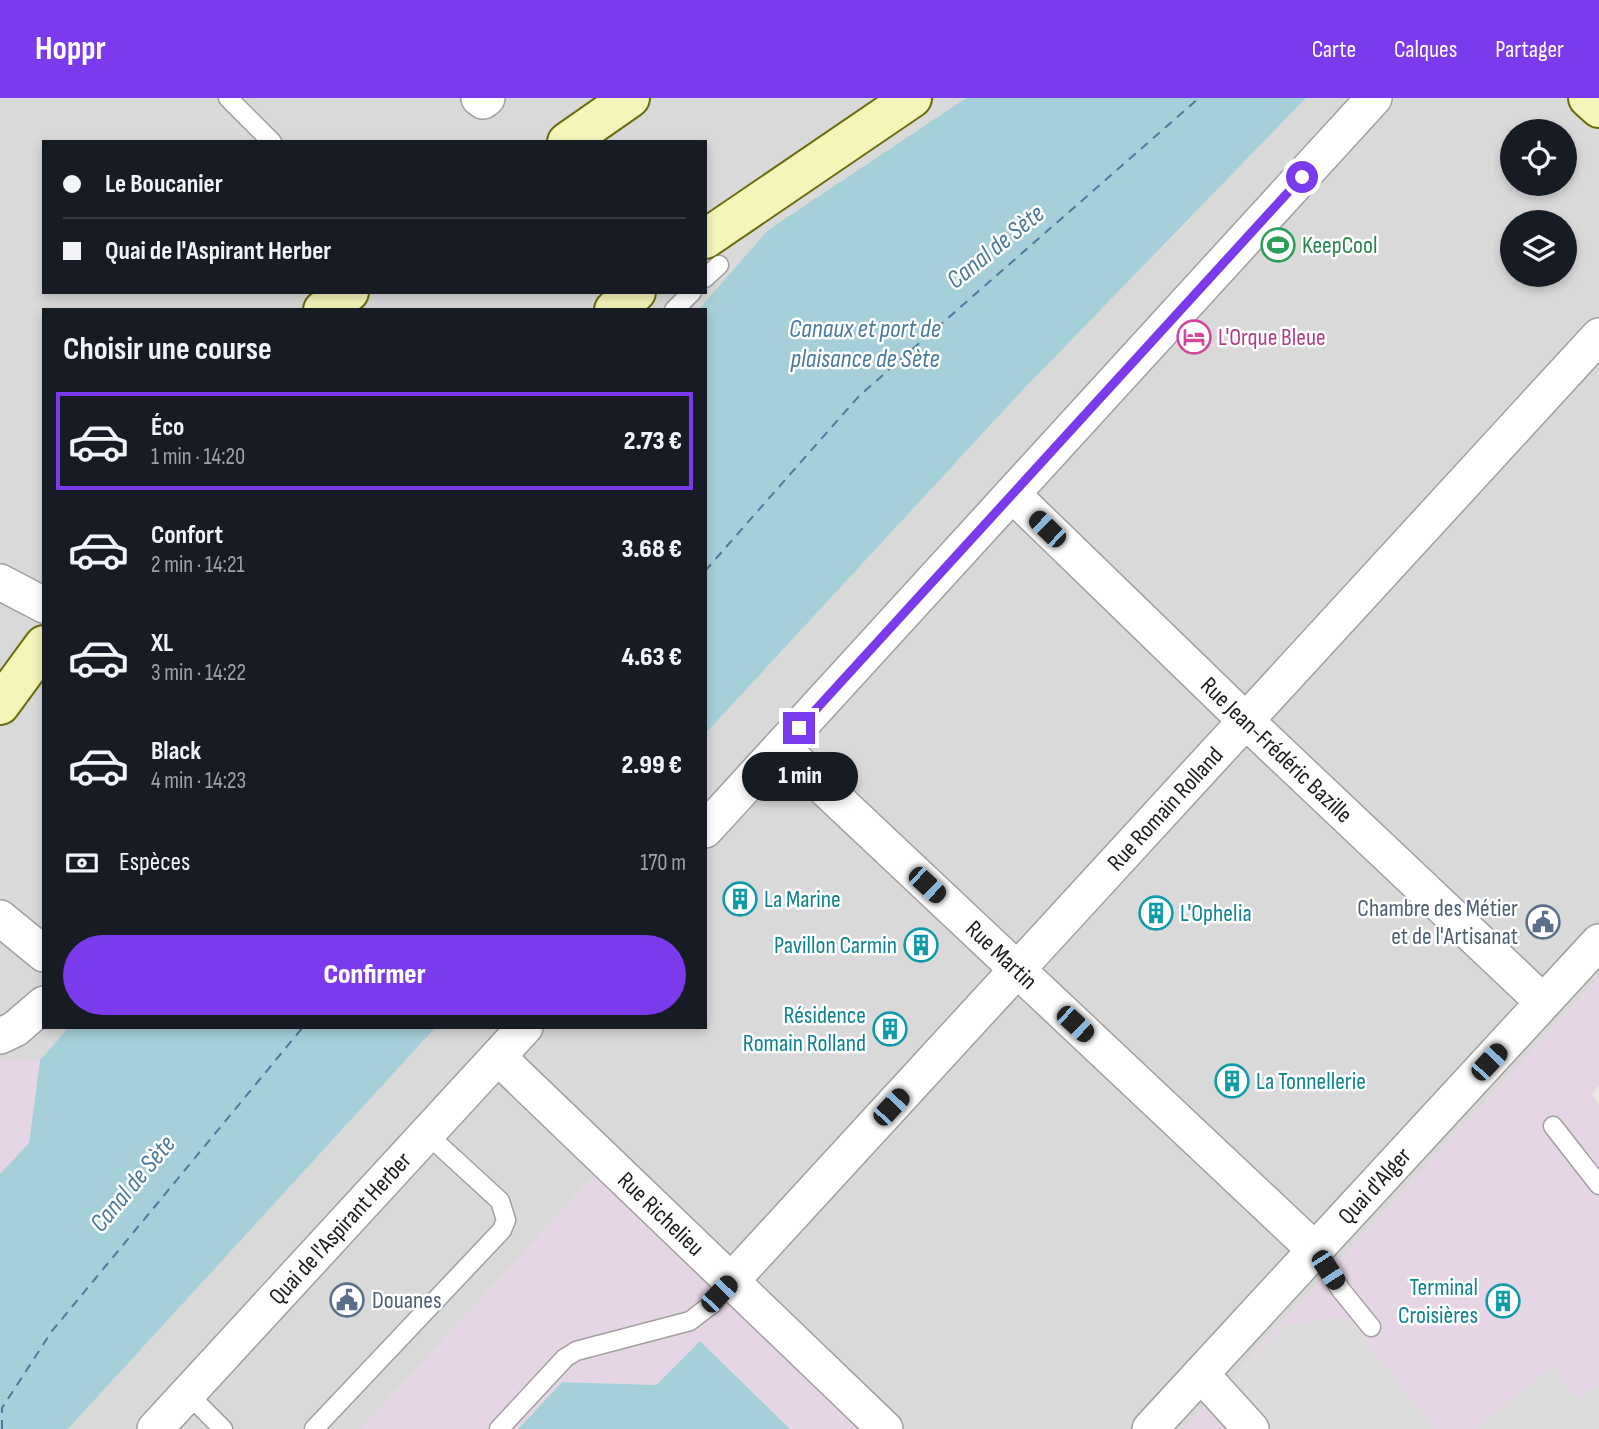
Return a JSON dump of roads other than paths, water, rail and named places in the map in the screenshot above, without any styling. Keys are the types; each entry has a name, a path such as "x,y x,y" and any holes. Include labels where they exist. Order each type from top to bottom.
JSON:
{"main road":[{"path":"570,140 630,98"},
{"path":"712,252 912,98"},
{"path":"1588,98 1599,108"},
{"path":"326,308 346,294"},
{"path":"616,308 634,294"},
{"path":"0,705 42,648"}],"street":[{"path":"707,828 1374,98"},
{"name":"Rue Romain Rolland","path":"732,1280 1599,336"},
{"name":"Rue Jean-Frédéric Bazille","path":"1012,494 1246,721 1544,1002"},
{"path":"0,582 42,604"},
{"name":"Rue Martin","path":"781,747 1315,1250"},
{"path":"0,918 42,952"},
{"name":"Quai d'Alger","path":"1150,1429 1599,942"},
{"path":"0,1036 15,1029 42,1006"},
{"name":"Quai de l'Aspirant Herber","path":"155,1429 523,1029"},
{"name":"Rue Richelieu","path":"498,1057 885,1429"},
{"path":"1201,1374 1251,1429"}],"lane":[{"path":"228,98 270,140"},
{"path":"707,271 712,252"},
{"path":"676,308 689,294"},
{"path":"1553,1126 1599,1185"},
{"path":"314,1429 502,1230 506,1220 500,1201 427,1134"},
{"path":"1315,1250 1341,1290 1371,1327"},
{"path":"499,1429 565,1358 576,1351 690,1321 712,1304 732,1280"},
{"path":"188,1394 223,1429"}],"water":[{"name":"Canaux et port de plaisance de Sète","path":"966,98 1306,98 1020,393 707,732 707,308 700,308 768,230"},
{"name":"Canal de Sète","path":"67,1029 434,1029 68,1429 0,1429 0,1174 29,1143 40,1060"},
{"path":"700,1341 790,1429 518,1429 562,1382 656,1385"}],"place":[{"name":"KeepCool","path":"1278,245"},
{"name":"L'Orque Bleue","path":"1194,337"},
{"name":"La Marine","path":"740,899"},
{"name":"L'Ophelia","path":"1156,913"},
{"name":"Chambre des Métier et de l'Artisanat","path":"1543,922"},
{"name":"Pavillon Carmin","path":"921,945"},
{"name":"Résidence Romain Rolland","path":"890,1029"},
{"name":"La Tonnellerie","path":"1232,1081"},
{"name":"Douanes","path":"347,1300"},
{"name":"Terminal Croisières","path":"1503,1301"}]}
